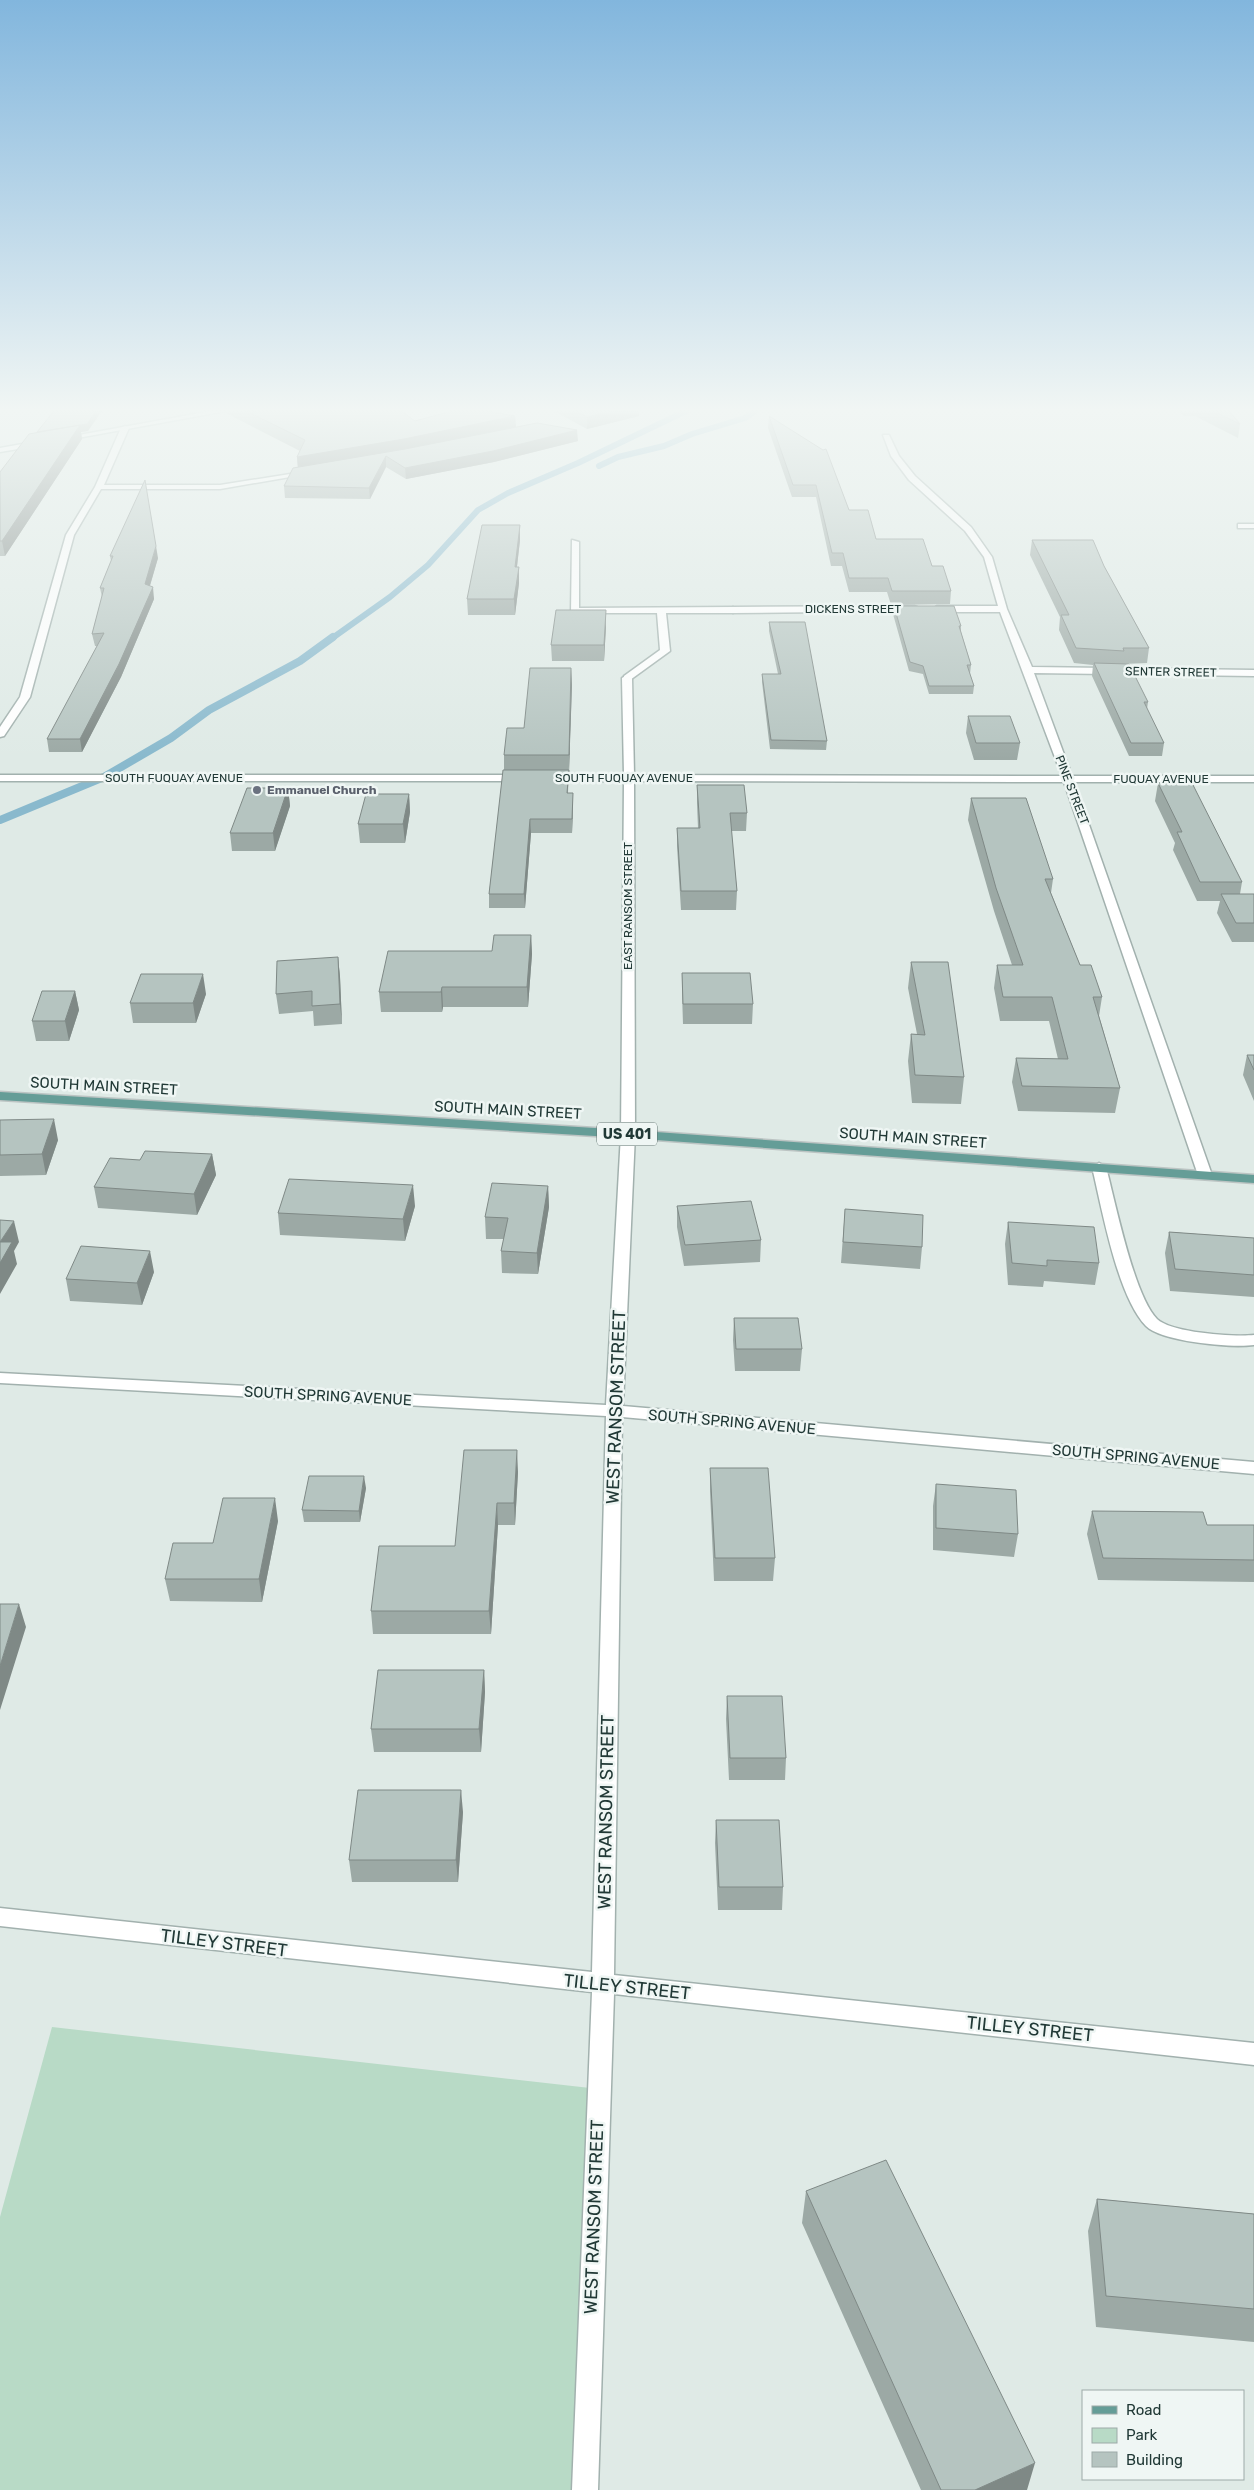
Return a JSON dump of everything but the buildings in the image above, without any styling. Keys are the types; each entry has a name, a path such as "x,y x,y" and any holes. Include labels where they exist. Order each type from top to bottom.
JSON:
{"main road":[{"name":"SOUTH MAIN STREET","path":"0,1096 628,1134 1254,1179"}],"street":[{"path":"0,734 25,697 70,535 75,527"},
{"name":"PINE STREET","path":"967,527 988,557 1003,609 1028,670 1088,833 1205,1175"},
{"name":"DICKENS STREET","path":"575,542 574,611 1003,609"},
{"name":"EAST RANSOM STREET","path":"628,1134 629,778 627,678 665,651 661,610"},
{"name":"SENTER STREET","path":"1028,670 1254,673"},
{"name":"SOUTH FUQUAY AVENUE","path":"0,778 1067,779"},
{"name":"FUQUAY AVENUE","path":"1067,779 1254,779"},
{"name":"WEST RANSOM STREET","path":"585,2490 603,1985 614,1411 628,1134"},
{"path":"1098,1167 1134,1294 1143,1315 1153,1325 1171,1332 1246,1341 1254,1340"},
{"name":"SOUTH SPRING AVENUE","path":"0,1378 614,1411 1254,1468"},
{"name":"TILLEY STREET","path":"0,1917 603,1985 933,2018 1254,2054"}],"green space":[{"path":"52,2027 599,2089 585,2490 0,2490 0,2217"}],"waterway":[{"path":"331,639 390,597 428,565 462,527"},
{"path":"0,820 104,777 171,738 209,710 300,661 333,637"}],"place":[{"name":"Emmanuel Church","path":"257,790"}]}
